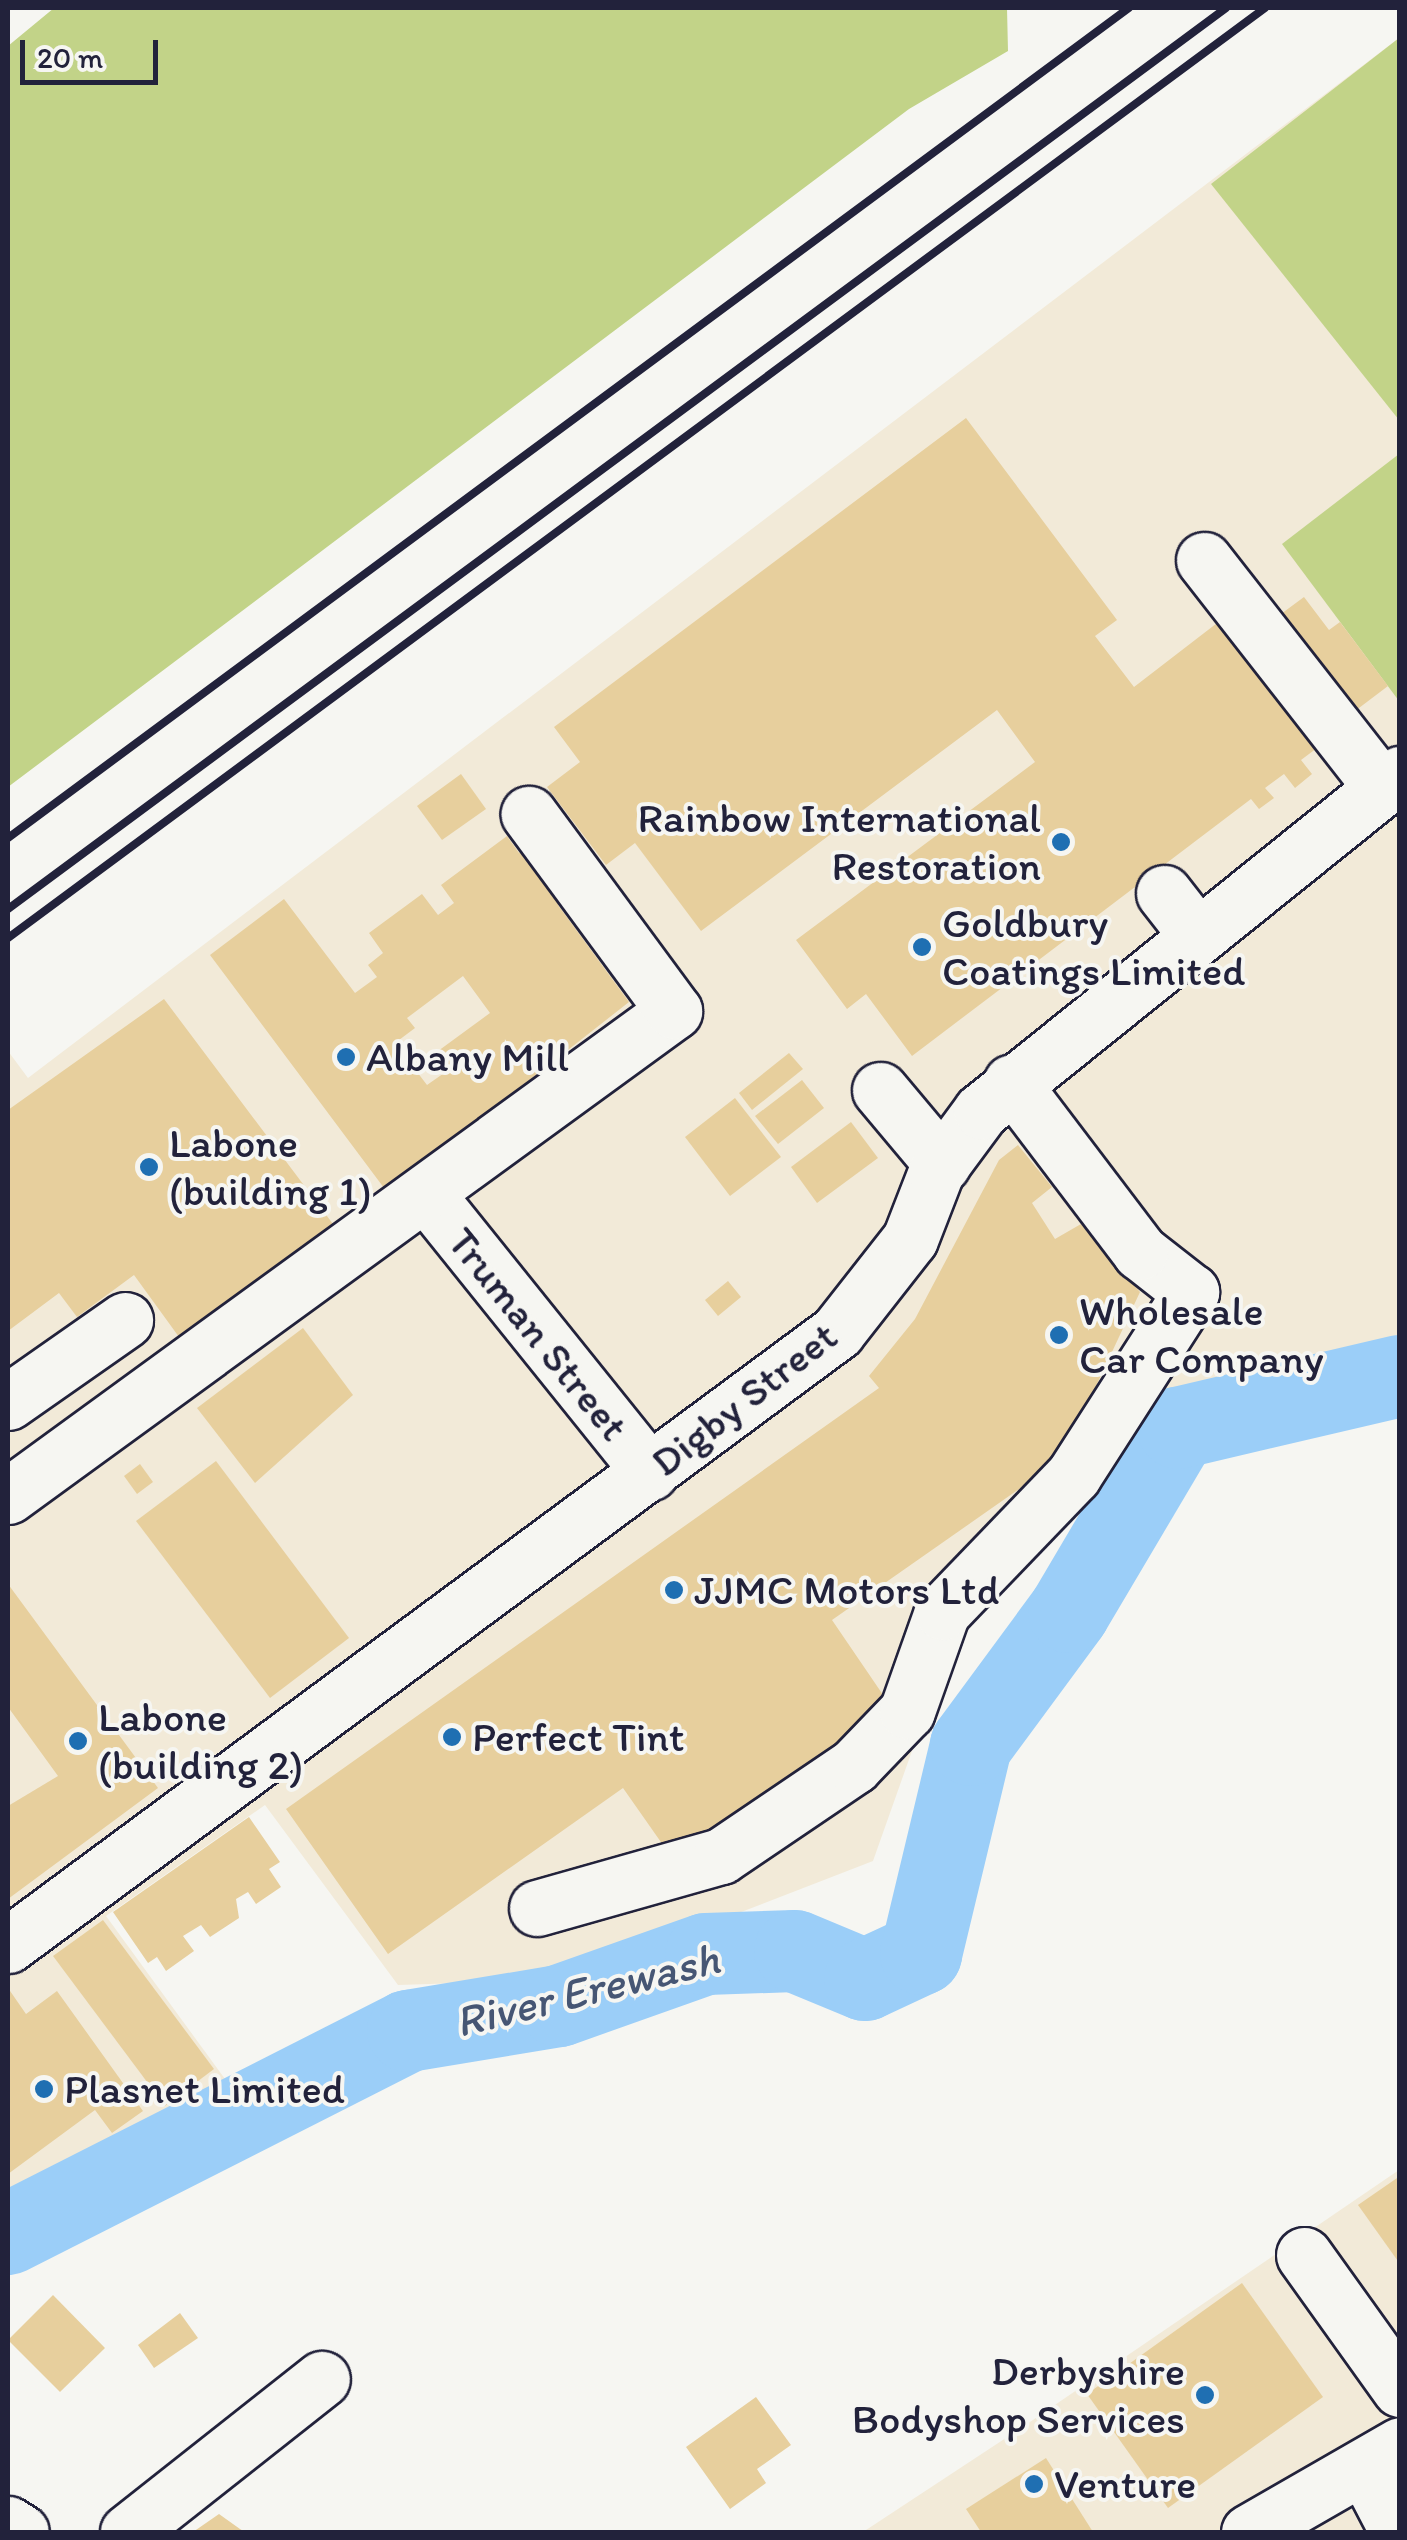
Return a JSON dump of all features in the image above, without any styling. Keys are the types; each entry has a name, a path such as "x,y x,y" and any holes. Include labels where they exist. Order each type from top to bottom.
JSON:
{"street":[{"path":"1204,560 1391,781"},
{"name":"Digby Street","path":"8,1945 385,1634 650,1472 756,1374 837,1332 878,1287 942,1164 1011,1082 1180,913 1391,781"},
{"path":"8,1496 427,1195 674,1011 529,814"},
{"path":"538,1908 676,1876 721,1856 854,1766 907,1711 942,1612 1073,1476 1191,1292 1140,1252 1011,1082"},
{"path":"880,1090 942,1164"},
{"name":"Truman Street","path":"427,1195 512,1283 650,1472"},
{"path":"8,1402 125,1320"},
{"path":"65,1365 109,1424"},
{"path":"1304,2255 1400,2389"},
{"path":"128,2532 322,2379"},
{"path":"1248,2532 1382,2456 1398,2532"},
{"path":"8,2524 20,2532"}],"shaded area":[{"path":"1399,38 1399,1349 1126,1406 958,1621 873,1861 692,1931 493,1982 398,1985 265,1805 106,1916 225,2079 8,2199 8,1051 28,1078"},
{"path":"1399,2170 1399,2532 863,2532 1027,2424"}],"green space":[{"path":"54,8 1007,8 1008,51 909,109 8,787 8,46"},
{"path":"1399,38 1399,420 1211,184"},
{"path":"1399,454 1399,701 1282,544"}],"building":[{"path":"966,418 1117,620 1095,636 1134,687 1221,620 1317,748 1301,760 1312,774 1295,788 1284,774 1265,788 1274,798 1259,809 1251,799 912,1056 866,994 847,1009 796,940 1035,762 997,710 701,931 635,843 606,865 547,787 580,762 554,727"},
{"path":"1304,597 1329,630 1340,622 1388,686 1355,711 1281,614"},
{"path":"461,774 486,809 442,840 417,806"},
{"path":"507,836 519,853 531,844 570,897 558,905 629,1002 387,1192 210,955 284,899 355,993 377,977 368,965 383,953 369,933 422,894 438,915 454,903 441,885","holes":["463,976 490,1013 434,1054 447,1071 427,1085 395,1043 415,1028 407,1018"]},
{"name":"Labone (building 1)","path":"164,999 333,1224 179,1337 134,1275 77,1317 59,1293 8,1331 8,1110"},
{"path":"789,1053 803,1069 752,1110 739,1093"},
{"path":"802,1080 824,1108 778,1144 755,1116"},
{"path":"735,1098 781,1157 730,1196 685,1137"},
{"path":"851,1122 878,1158 817,1203 791,1167"},
{"path":"1018,1145 1052,1187 1032,1203 1055,1239 1081,1224 1140,1292 1062,1459 832,1620 894,1711 677,1865 623,1788 388,1954 286,1809 879,1388 869,1376 915,1319 999,1160"},
{"path":"728,1281 741,1297 718,1316 705,1300"},
{"path":"303,1328 353,1395 255,1483 197,1408"},
{"path":"216,1461 349,1638 270,1698 136,1521"},
{"path":"140,1464 153,1482 137,1494 124,1476"},
{"name":"Labone (building 2)","path":"8,1584 158,1788 8,1899 8,1806 58,1776 8,1707"},
{"path":"249,1817 280,1862 269,1869 281,1887 256,1904 248,1892 236,1899 239,1918 210,1937 201,1925 183,1936 194,1951 166,1971 157,1957 148,1963 113,1912"},
{"path":"103,1920 214,2069 165,2106 53,1956"},
{"path":"8,1988 26,2014 57,1991 143,2111 112,2133 95,2110 8,2174"},
{"path":"1400,2176 1400,2264 1358,2205"},
{"path":"1242,2283 1323,2397 1168,2508 1087,2394"},
{"path":"53,2295 105,2348 60,2392 8,2340"},
{"path":"180,2313 198,2338 154,2368 138,2345"},
{"path":"756,2397 791,2445 757,2469 766,2483 730,2509 686,2447"},
{"name":"Venture","path":"1046,2458 1093,2532 981,2532 966,2509"},
{"path":"219,2514 245,2532 193,2532"}],"waterway":[{"name":"River Erewash","path":"8,2234 408,2031 559,2006 706,1954 795,1951 865,1980 921,1954 971,1745 1069,1612 1178,1428 1400,1376"}],"railway":[{"path":"8,838 1129,8"},
{"path":"8,909 1226,8"},
{"path":"8,938 1265,8"}],"place":[{"name":"Rainbow International Restoration","path":"1061,842"},
{"name":"Goldbury Coatings Limited","path":"922,947"},
{"name":"Albany Mill","path":"346,1057"},
{"name":"Labone (building 1)","path":"149,1167"},
{"name":"Wholesale Car Company","path":"1059,1335"},
{"name":"JJMC Motors Ltd","path":"674,1590"},
{"name":"Perfect Tint","path":"452,1737"},
{"name":"Labone (building 2)","path":"78,1741"},
{"name":"Plasnet Limited","path":"44,2089"},
{"name":"Derbyshire Bodyshop Services","path":"1205,2395"},
{"name":"Venture","path":"1034,2484"}]}
